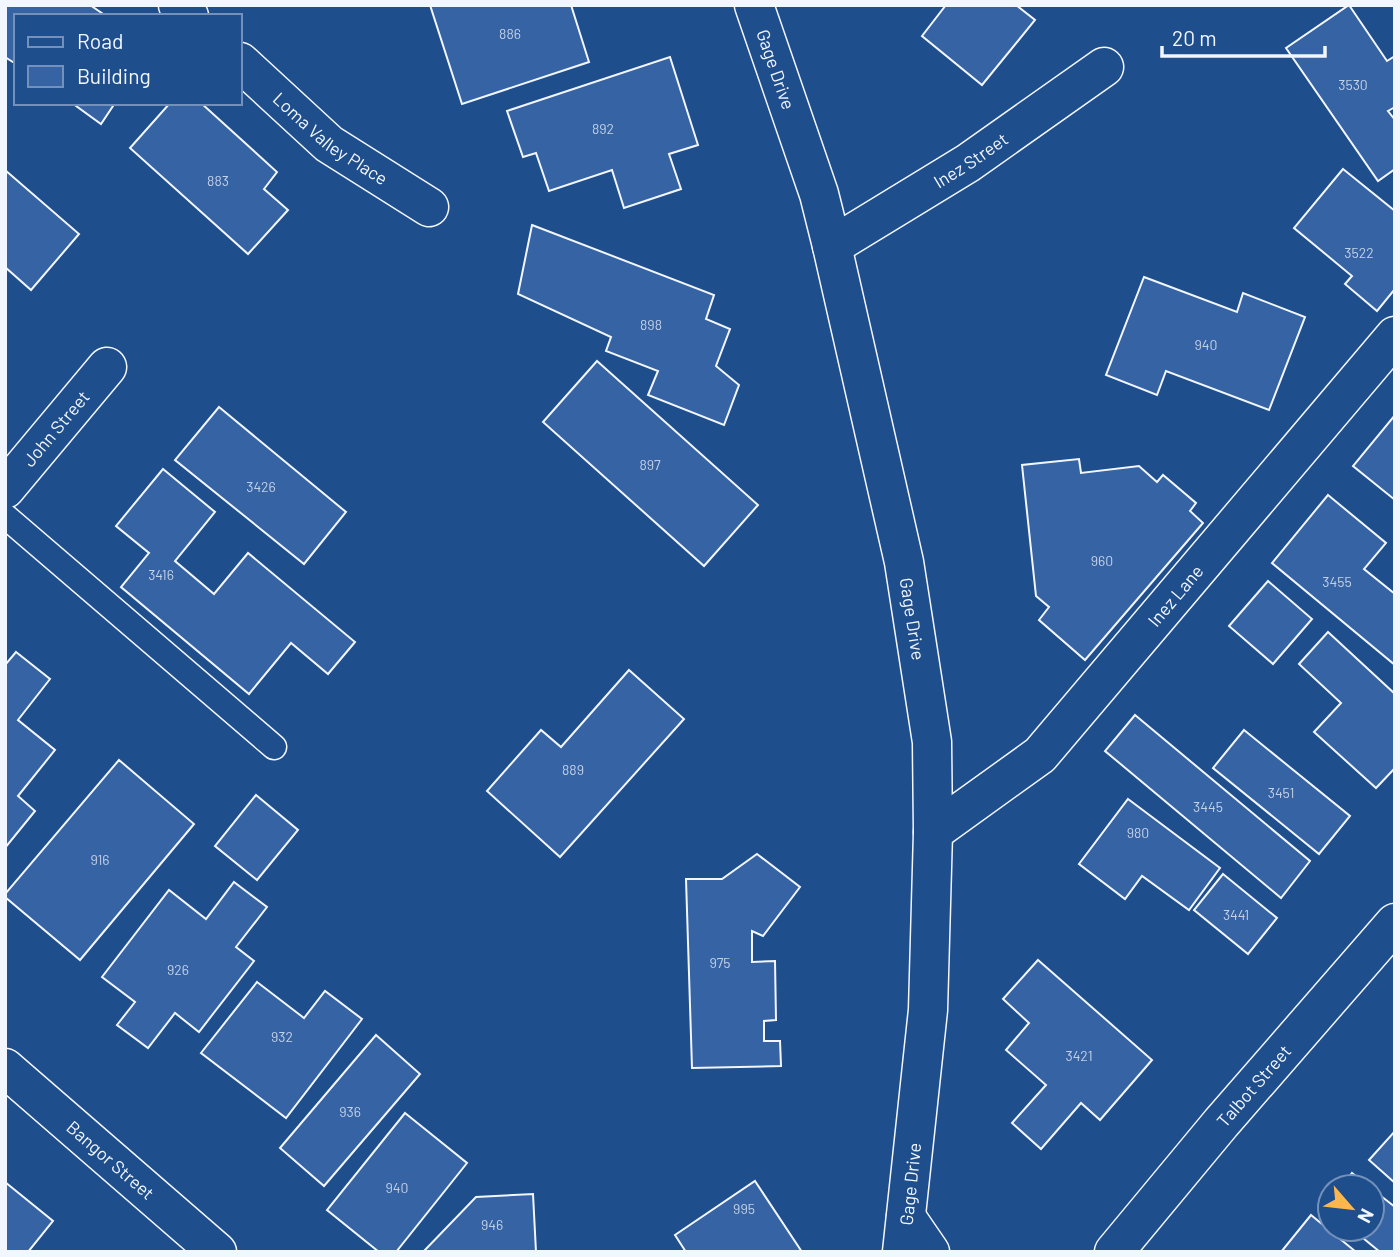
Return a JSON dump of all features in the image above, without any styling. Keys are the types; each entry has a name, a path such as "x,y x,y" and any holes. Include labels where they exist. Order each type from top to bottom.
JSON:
{"street":[{"name":"Gage Drive","path":"754,5 819,194 832,246 904,562 932,742 933,832 928,1010 902,1240"},
{"name":"Loma Valley Place","path":"242,64 329,144 429,207"},
{"name":"Inez Street","path":"832,246 968,163 1104,67"},
{"name":"Inez Lane","path":"933,832 1040,755 1395,336"},
{"name":"John Street","path":"5,489 107,367"},
{"name":"Talbot Street","path":"1114,1252 1395,923"},
{"name":"Bangor Street","path":"5,1068 217,1252"},
{"path":"902,1240 930,1252"}],"lane":[{"path":"5,516 274,747"}],"building":[{"path":"5,5 90,5 103,14 14,14 14,63 5,57"},
{"path":"430,5 571,5 589,62 462,104"},
{"path":"946,5 1016,5 1035,20 982,85 922,36"},
{"path":"1349,5 1387,61 1395,56 1395,107 1388,111 1395,120 1395,169 1378,181 1286,48"},
{"path":"670,57 698,145 669,154 681,189 624,208 612,170 549,191 536,153 523,157 507,111"},
{"path":"75,105 114,105 101,124"},
{"path":"168,105 203,105 277,172 264,189 288,210 248,254 130,148"},
{"path":"1343,169 1395,211 1395,289 1377,311 1345,284 1352,276 1294,228"},
{"path":"5,170 79,234 31,290 5,267"},
{"path":"532,225 714,295 706,319 730,329 716,366 739,385 724,425 648,395 658,371 606,351 611,337 518,294"},
{"path":"1144,277 1237,312 1243,293 1305,317 1269,410 1166,371 1157,395 1106,375"},
{"path":"597,361 758,505 704,566 543,422"},
{"path":"219,407 346,512 304,564 175,460"},
{"path":"1395,415 1395,500 1353,466"},
{"path":"1079,459 1081,473 1139,466 1157,482 1163,475 1196,503 1190,511 1203,523 1085,660 1039,620 1049,607 1036,596 1022,465"},
{"path":"163,469 215,512 175,561 214,594 248,553 355,642 328,674 291,643 249,694 121,587 149,553 116,526"},
{"path":"1328,495 1386,543 1364,569 1395,594 1395,665 1272,563"},
{"path":"1268,581 1312,619 1273,664 1229,626"},
{"path":"1328,632 1395,694 1395,768 1376,788 1314,732 1341,703 1299,664"},
{"path":"16,652 50,679 18,720 55,750 18,796 35,811 5,848 5,665"},
{"path":"629,670 684,719 560,857 487,791 541,730 561,747"},
{"path":"1135,715 1310,861 1281,898 1105,751"},
{"path":"1244,730 1350,816 1319,854 1213,768"},
{"path":"119,760 194,824 80,960 5,897 5,894"},
{"path":"256,795 298,830 257,880 215,846"},
{"path":"1128,799 1220,868 1189,910 1142,876 1125,899 1079,864"},
{"path":"757,854 800,887 763,936 752,931 752,962 775,961 776,1020 764,1021 764,1041 780,1041 781,1066 692,1068 686,879 722,879"},
{"path":"1223,874 1277,918 1248,954 1194,910"},
{"path":"234,882 267,907 236,947 254,961 199,1032 175,1013 148,1048 117,1025 135,1002 102,977 169,890 206,919"},
{"path":"1038,960 1152,1060 1100,1120 1081,1103 1041,1149 1012,1123 1046,1085 1006,1050 1029,1023 1003,999"},
{"path":"257,982 304,1018 325,991 362,1019 286,1118 201,1053"},
{"path":"376,1035 420,1074 324,1186 280,1148"},
{"path":"405,1113 467,1163 396,1252 379,1252 327,1210"},
{"path":"1395,1131 1395,1183 1369,1160"},
{"path":"755,1181 802,1252 686,1252 675,1235"},
{"path":"5,1182 53,1221 28,1252 5,1252"},
{"path":"533,1194 536,1252 423,1252 476,1197"},
{"path":"1386,1200 1395,1207 1395,1252 1380,1252 1369,1243 1386,1243"},
{"path":"1311,1215 1316,1219 1316,1243 1345,1243 1356,1252 1281,1252"}]}
